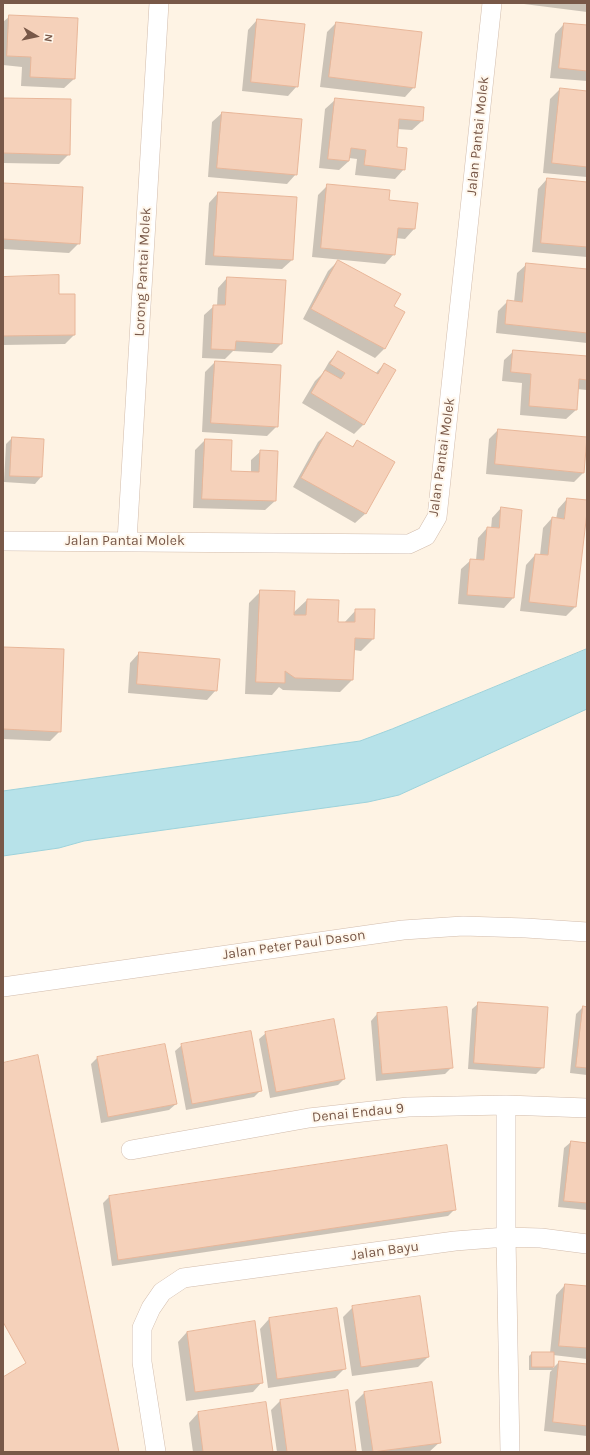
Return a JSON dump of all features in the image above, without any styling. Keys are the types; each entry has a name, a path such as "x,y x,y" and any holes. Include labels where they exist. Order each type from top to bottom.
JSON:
{"street":[{"name":"Lorong Pantai Molek","path":"127,542 159,3"},
{"name":"Jalan Pantai Molek","path":"3,541 409,544 426,536 437,517 492,3"},
{"name":"Jalan Peter Paul Dason","path":"3,987 403,930 463,926 587,932"},
{"name":"Denai Endau 9","path":"131,1150 309,1118 408,1107 506,1104 587,1108"},
{"path":"506,1104 506,1237 510,1452"},
{"name":"Jalan Bayu","path":"156,1452 142,1362 142,1328 151,1308 162,1292 184,1278 455,1241 506,1237 541,1238 587,1244"}],"water":[{"path":"587,649 587,709 399,795 368,802 84,841 59,848 3,856 3,791 360,741"}],"building":[{"path":"9,15 78,18 75,79 30,77 31,57 7,56"},
{"path":"257,19 305,24 298,87 251,82"},
{"path":"336,22 422,32 415,88 329,77"},
{"path":"564,23 587,25 587,71 559,68"},
{"path":"560,88 587,91 587,167 552,163"},
{"path":"3,98 71,99 70,155 3,153"},
{"path":"335,98 424,107 423,121 399,119 397,147 407,148 405,170 364,165 366,150 351,148 349,161 328,159"},
{"path":"222,112 302,119 297,175 217,168"},
{"path":"547,178 587,182 587,247 541,243"},
{"path":"3,183 83,187 80,244 3,239"},
{"path":"327,184 390,190 389,200 418,203 415,229 398,228 395,255 321,248"},
{"path":"218,192 297,197 293,260 214,256"},
{"path":"338,260 401,294 394,306 405,312 385,349 311,309"},
{"path":"526,263 587,269 587,333 505,324 507,300 522,302"},
{"path":"59,275 59,294 75,294 75,335 3,336 3,277"},
{"path":"227,277 286,280 282,344 236,341 235,350 211,349 213,305 225,305"},
{"path":"513,350 587,356 587,380 579,379 577,410 529,406 531,374 511,372"},
{"path":"338,351 378,374 384,363 396,370 364,425 311,393 325,370 341,379 345,373 330,364"},
{"path":"215,361 281,365 278,427 211,423"},
{"path":"498,429 587,437 584,473 495,464"},
{"path":"327,432 353,447 357,440 395,462 366,514 301,478"},
{"path":"12,437 44,439 42,477 10,476"},
{"path":"205,439 232,440 231,471 259,472 260,450 278,451 276,501 202,499"},
{"path":"567,498 587,500 587,512 576,607 529,602 535,554 548,555 552,517 564,519"},
{"path":"501,507 522,510 514,598 467,595 470,559 484,560 487,527 499,528"},
{"path":"260,590 295,591 294,615 306,615 307,599 339,600 338,622 355,622 355,609 375,609 374,639 355,638 353,680 295,678 285,671 285,683 256,682"},
{"path":"3,647 64,649 61,732 3,729"},
{"path":"139,652 220,659 217,691 137,684"},
{"path":"478,1002 548,1007 544,1068 474,1063"},
{"path":"583,1006 587,1007 587,1068 576,1067"},
{"path":"447,1007 453,1068 382,1074 377,1013"},
{"path":"334,1019 345,1079 276,1092 265,1032"},
{"path":"251,1031 262,1091 192,1104 181,1044"},
{"path":"165,1044 177,1104 108,1117 97,1057"},
{"path":"38,1055 119,1452 3,1452 3,1063"},
{"path":"571,1141 587,1143 587,1203 564,1201"},
{"path":"447,1145 456,1210 118,1260 109,1196"},
{"path":"565,1284 587,1286 587,1348 559,1346"},
{"path":"420,1296 429,1357 361,1367 352,1306"},
{"path":"337,1308 346,1369 277,1379 269,1318"},
{"path":"255,1321 263,1383 195,1392 187,1332"},
{"path":"3,1322 26,1363 3,1377"},
{"path":"532,1352 554,1352 554,1367 532,1367"},
{"path":"559,1361 587,1364 587,1426 553,1422"},
{"path":"432,1382 441,1443 373,1452 364,1392"},
{"path":"348,1390 356,1451 287,1452 280,1400"},
{"path":"266,1402 273,1452 203,1452 198,1412"}]}
